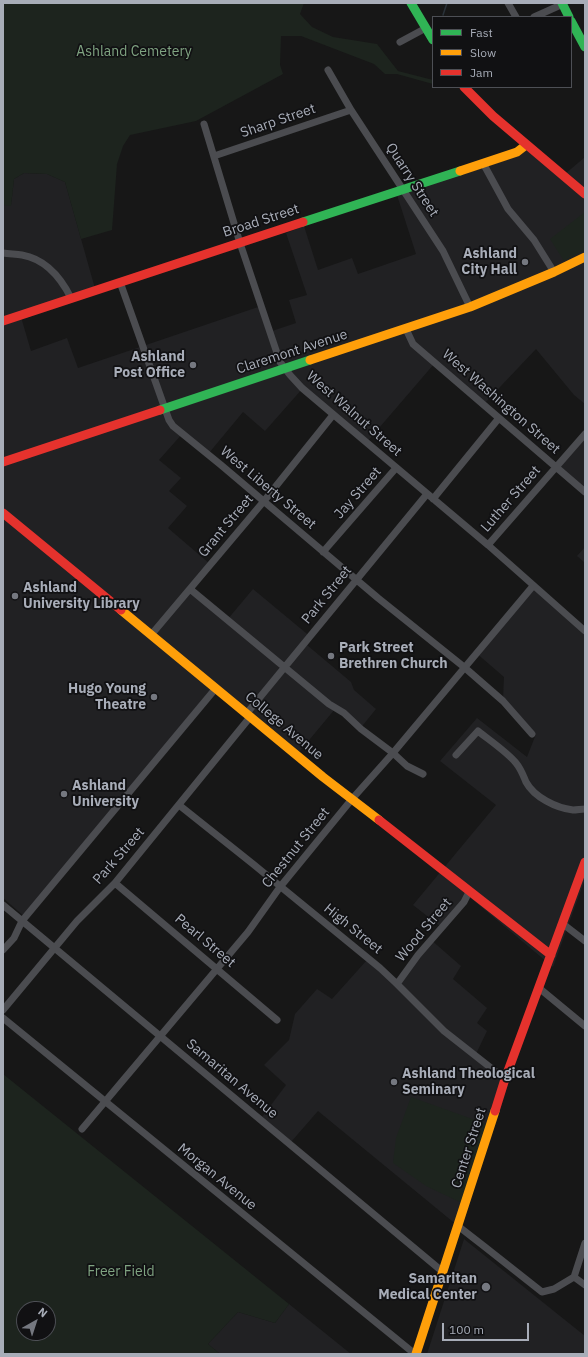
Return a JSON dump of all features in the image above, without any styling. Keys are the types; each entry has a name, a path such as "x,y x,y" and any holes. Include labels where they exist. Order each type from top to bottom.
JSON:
{"street":[{"path":"411,3 432,38"},
{"path":"508,3 515,16"},
{"path":"536,16 563,3 569,16"},
{"path":"572,23 585,47"},
{"path":"400,42 426,28"},
{"name":"Quarry Street","path":"328,70 402,190 443,251 470,307"},
{"path":"465,88 488,112 585,194"},
{"name":"Sharp Street","path":"214,156 352,110"},
{"name":"West Walnut Street","path":"204,124 240,243 280,362 284,369 297,383 488,545 585,631"},
{"name":"Broad Street","path":"3,321 517,152 526,145"},
{"path":"483,163 508,209 534,240 554,272"},
{"path":"3,254 22,255 34,259 48,268 65,286 71,298"},
{"name":"Claremont Avenue","path":"3,462 470,307 554,272 585,257"},
{"name":"West Liberty Street","path":"120,282 168,420 173,426 264,501 356,580 464,667 503,701 532,734"},
{"name":"West Washington Street","path":"406,329 413,344 585,492"},
{"name":"Grant Street","path":"151,634 190,590 334,415"},
{"name":"Park Street","path":"3,1010 87,911 115,883 179,806 285,667 356,580 499,418"},
{"name":"Luther Street","path":"488,545 585,434"},
{"name":"Jay Street","path":"323,552 396,468"},
{"name":"College Avenue","path":"3,513 352,799 550,955"},
{"name":"Chestnut Street","path":"82,1129 216,968 248,932 280,887 352,799 533,586"},
{"path":"190,590 329,704 344,713 361,729 411,769 423,774"},
{"path":"3,950 14,938 22,921 216,688"},
{"path":"456,755 478,731 515,761 526,782 540,797 564,808 573,810 585,809"},
{"name":"High Street","path":"179,806 380,968 444,1031 506,1079"},
{"name":"Center Street","path":"417,1354 506,1079 585,862"},
{"name":"Pearl Street","path":"115,883 277,1020"},
{"name":"Wood Street","path":"397,984 418,955 464,902 469,892"},
{"name":"Samaritan Avenue","path":"3,905 443,1272"},
{"path":"563,924 585,941"},
{"path":"539,988 585,1026"},
{"name":"Morgan Avenue","path":"3,1018 410,1350 417,1354"},
{"path":"458,1226 542,1292 554,1289 574,1278 585,1243"},
{"path":"574,1278 585,1285"}],"shaded area":[{"path":"531,146 565,174 585,157 585,404 574,395 536,349 482,406 434,364 367,442 303,388 265,431 243,412 209,453 183,433 159,460 181,478 169,491 187,506 168,528 210,564 190,587 227,620 253,589 312,638 307,645 351,682 354,690 376,709 359,730 335,709 295,757 211,689 25,917 3,898 3,205 11,205 14,179 24,173 47,174 65,182 96,292 21,317 31,351 67,338 78,368 264,305 272,331 296,323 289,300 307,295 286,233 304,226 318,270 352,258 358,274 416,254 396,192"},
{"path":"585,435 585,494 556,469"},
{"path":"585,547 585,563 577,556"},
{"path":"533,584 585,630 585,879 553,967 467,895 440,926 413,905 496,805 440,761 477,718 527,757 536,734 503,699 504,677 475,652"},
{"name":"Ashland Theological Seminary","path":"430,939 461,966 453,979 487,1008 477,1023 487,1031 476,1054 505,1079 458,1226 318,1111 291,1142 262,1117 286,1085 264,1065 289,1040 295,1014 317,989 332,999 367,960 395,982"},
{"name":"Samaritan Medical Center","path":"464,1239 585,1336 585,1354 427,1354"},
{"path":"289,1304 351,1354 220,1354 208,1344 238,1312 275,1323"}],"green space":[{"name":"Ashland Cemetery","path":"3,3 304,3 300,14 312,27 333,37 377,44 398,71 432,80 432,84 397,74 385,74 374,64 301,36 281,36 280,65 283,74 196,121 130,135 123,146 117,164 112,230 81,239 65,182 47,174 24,173 14,179 11,206 3,205"},
{"path":"585,212 585,250 564,261 550,239"},
{"name":"Freer Field","path":"3,1074 289,1304 275,1323 238,1312 208,1344 220,1354 3,1354"},
{"path":"411,1097 489,1125 464,1204 426,1186 393,1163 396,1138"}],"waterway":[{"path":"443,15 447,3"}],"traffic: fast":[{"path":"411,3 432,38"},
{"path":"562,3 568,16"},
{"path":"572,23 585,47"},
{"path":"303,222 460,171"},
{"path":"160,410 310,360"}],"traffic: slow":[{"path":"460,171 517,152 526,145"},
{"path":"310,360 470,307 554,272 585,257"},
{"path":"121,610 323,777 379,820"},
{"path":"416,1354 495,1111"}],"traffic: jam":[{"path":"465,88 493,116 585,194"},
{"path":"3,321 303,222"},
{"path":"3,462 160,410"},
{"path":"3,513 121,610"},
{"path":"379,820 551,955"},
{"path":"495,1111 505,1079 585,862"}],"place":[{"name":"Ashland City Hall","path":"525,262"},
{"name":"Ashland Post Office","path":"193,365"},
{"name":"Ashland University Library","path":"15,596"},
{"name":"Park Street Brethren Church","path":"331,656"},
{"name":"Hugo Young Theatre","path":"154,697"},
{"name":"Ashland University","path":"64,794"},
{"name":"Ashland Theological Seminary","path":"394,1082"},
{"name":"Samaritan Medical Center","path":"486,1287"}]}
